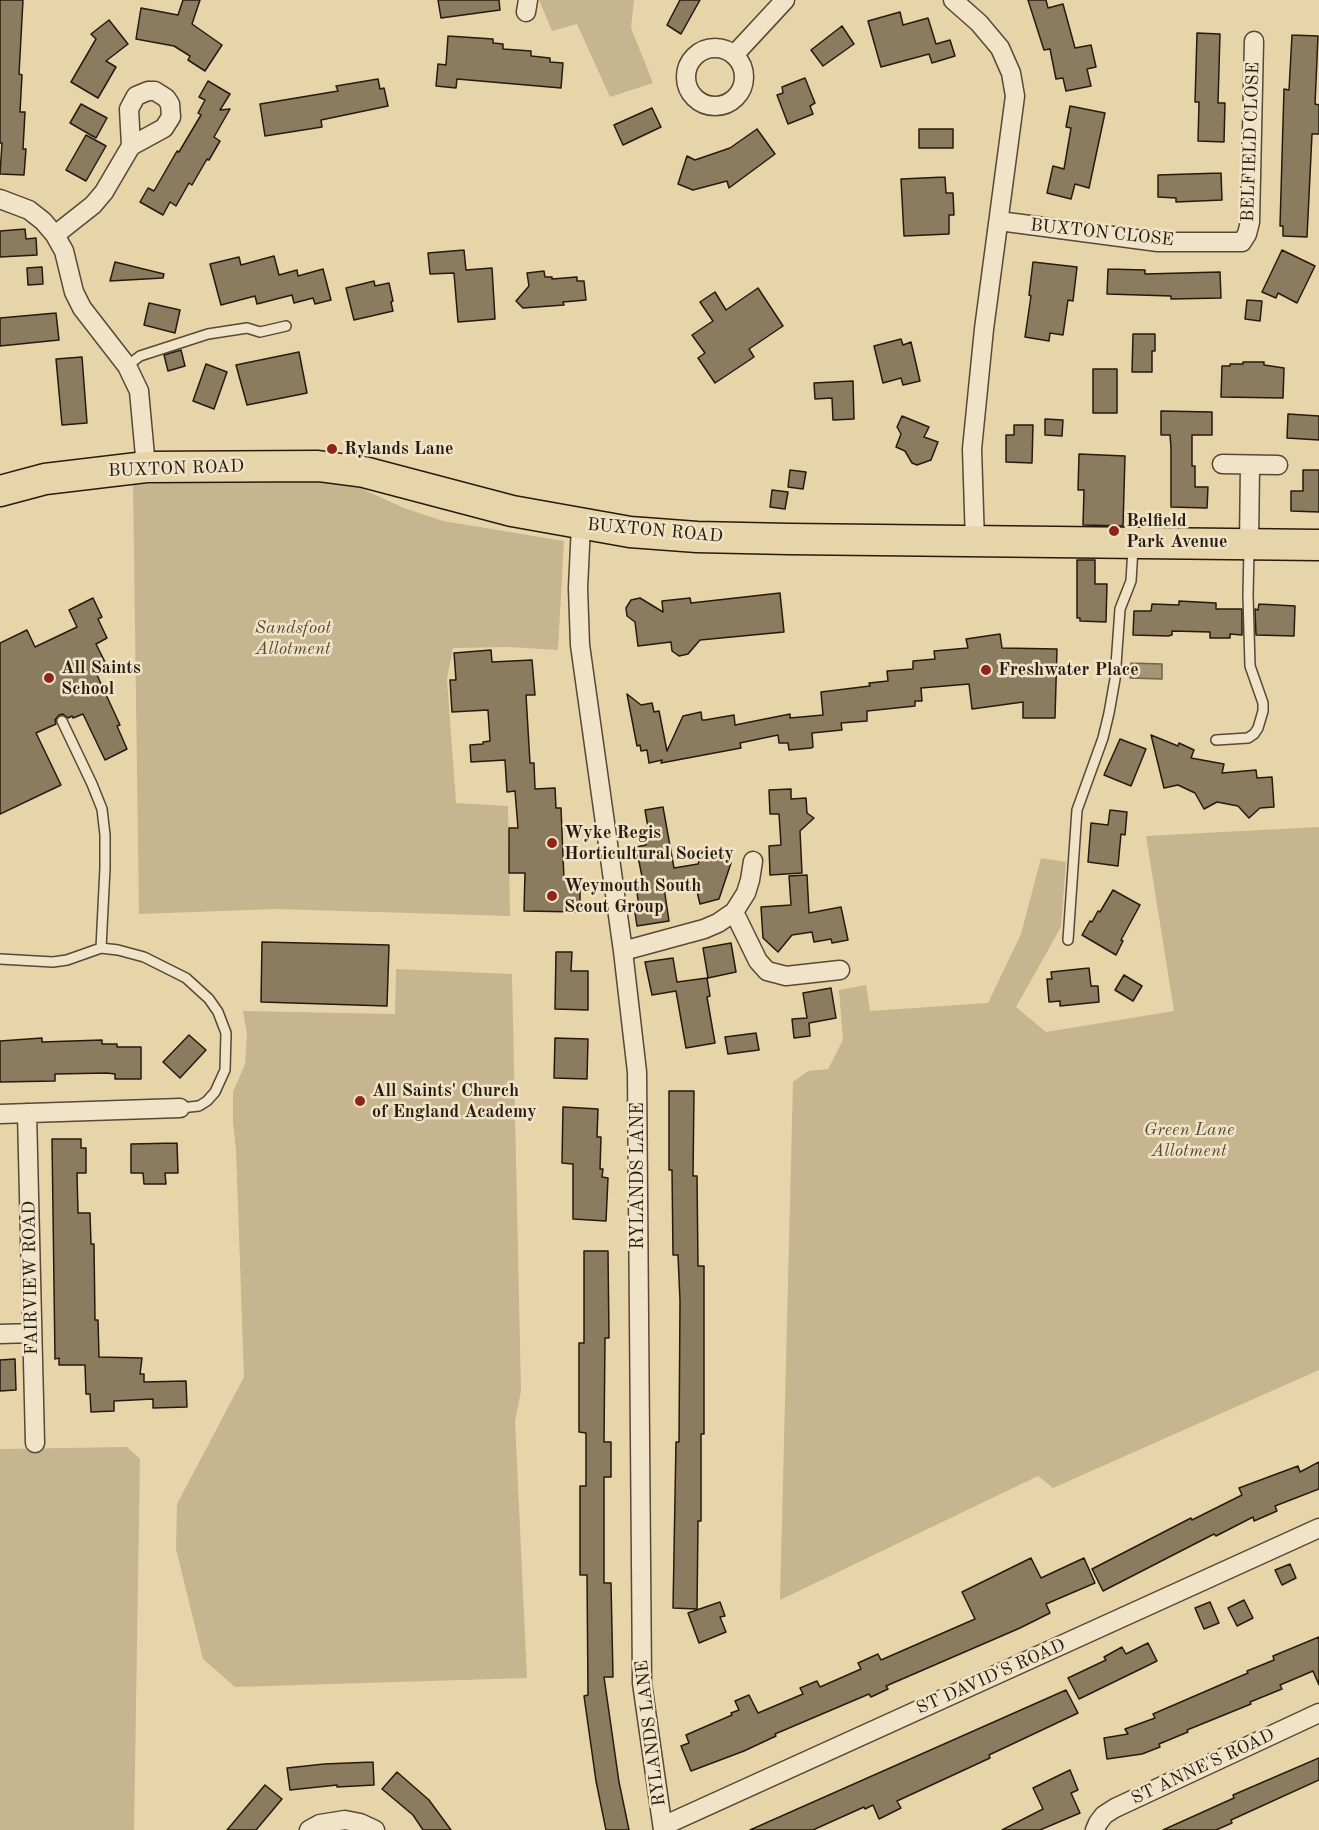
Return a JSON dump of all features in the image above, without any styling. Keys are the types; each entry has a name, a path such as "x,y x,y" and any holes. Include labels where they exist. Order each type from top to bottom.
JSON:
{"highway":[{"name":"BUXTON ROAD","path":"0,491 45,479 146,467 296,465 339,467 512,511 630,532 697,537 1319,545"}],"street":[{"path":"734,55 785,0"},
{"path":"953,0 979,23 1000,48 1011,73 1015,96 984,329 972,449 975,542"},
{"name":"BELFIELD CLOSE","path":"1242,242 1250,222 1254,41"},
{"path":"55,235 93,205 104,192 131,146"},
{"path":"0,199 29,210 43,221 64,250 74,292 82,308 127,366 139,391 146,467"},
{"name":"BUXTON CLOSE","path":"999,221 1158,242 1242,242"},
{"path":"1222,464 1278,465"},
{"path":"1250,465 1250,544"},
{"name":"RYLANDS LANE","path":"581,525 578,588 580,645 623,951 638,1091 642,1683 663,1828"},
{"path":"623,951 704,928 718,923 734,912 746,893 753,861"},
{"path":"734,912 758,961 767,971 786,976 840,970"},
{"path":"0,1114 180,1108"},
{"name":"FAIRVIEW ROAD","path":"27,1113 35,1443"},
{"path":"0,1334 32,1333"},
{"name":"ST DAVID'S ROAD","path":"663,1828 1319,1528"},
{"name":"ST ANNE'S ROAD","path":"1095,1830 1104,1815 1115,1808 1319,1713"},
{"path":"309,1830 320,1824 345,1820 360,1823 375,1830"}],"lane":[{"path":"127,366 140,356 208,334 247,328 260,332 286,326"},
{"path":"1068,940 1077,810 1103,738 1109,713 1115,679 1120,609 1131,581 1133,543"},
{"path":"1216,740 1248,738 1258,728 1263,711 1263,703 1250,666 1248,595 1250,544"},
{"path":"62,721 102,809 105,868 101,948"},
{"path":"0,959 53,962 67,960 101,948 144,957 186,978 209,999 223,1021 227,1051 225,1071 221,1082 207,1101 199,1106 180,1108"}],"green space":[{"path":"539,0 634,0 631,28 653,83 610,97 577,24 552,31"},
{"name":"Sandsfoot Allotment","path":"338,478 404,508 443,521 564,541 558,650 509,647 453,648 447,679 456,803 508,806 510,916 276,909 139,914 133,484"},
{"name":"Green Lane Allotment","path":"1319,827 1319,1370 1053,1488 1038,1476 780,1600 793,1082 808,1071 828,1069 843,1040 839,990 866,985 870,1011 988,1003 1021,934 1041,858 1066,862 1061,927 1016,1007 1046,1032 1174,1011 1146,836"},
{"path":"396,969 512,974 521,1391 515,1421 527,1678 235,1687 203,1659 176,1549 177,1504 244,1377 233,1122 233,1092 245,1064 247,1034 243,1011 395,1014"},
{"path":"127,1447 140,1459 134,1830 0,1830 0,1449"}],"shaded area":[{"path":"1131,663 1162,664 1162,679 1130,678"}],"building":[{"path":"0,0 23,0 19,74 22,75 20,112 25,112 24,175 0,174 2,143 0,143"},
{"path":"183,0 200,0 192,24 222,45 205,71 188,60 190,56 174,46 136,39 141,8 178,15"},
{"path":"438,0 499,0 500,10 441,18"},
{"path":"680,0 700,0 681,34 667,25"},
{"path":"1028,0 1046,0 1048,8 1063,4 1075,48 1091,45 1096,67 1087,69 1091,86 1066,91 1063,78 1056,79 1050,49 1044,50"},
{"path":"900,12 903,25 928,18 936,44 950,40 955,56 932,63 929,54 881,67 868,21"},
{"path":"109,20 128,44 106,61 116,67 98,98 71,82 96,39 91,34"},
{"path":"842,26 854,44 823,66 811,50"},
{"path":"1197,33 1220,34 1218,103 1225,103 1224,142 1198,141 1199,102 1195,102"},
{"path":"1292,35 1318,36 1315,104 1319,105 1319,134 1312,134 1307,237 1283,236 1283,226 1280,226 1284,89 1289,90"},
{"path":"448,36 493,39 493,43 503,44 503,49 531,51 531,56 550,58 550,62 563,63 561,88 457,79 456,88 436,86 438,64 446,65"},
{"path":"805,78 815,103 810,106 813,114 788,124 777,95 783,93 782,87"},
{"path":"378,79 380,89 384,88 388,106 321,120 322,127 265,136 260,104 338,91 336,86"},
{"path":"208,81 230,94 220,110 230,109 214,137 220,141 192,185 189,183 176,206 170,202 163,215 140,202 148,188 154,191 201,115 198,113 205,100 199,97"},
{"path":"81,104 107,118 96,138 70,123"},
{"path":"1070,106 1105,113 1089,188 1075,184 1071,199 1047,193 1053,166 1064,169 1071,128 1066,127"},
{"path":"652,108 661,127 623,145 614,125"},
{"path":"757,129 775,154 729,188 727,181 693,190 678,184 687,156 695,160 730,148"},
{"path":"919,129 953,129 953,148 919,148"},
{"path":"86,135 106,146 86,181 66,170"},
{"path":"1221,173 1222,200 1176,202 1176,198 1158,197 1158,175"},
{"path":"945,177 946,193 953,193 954,215 949,215 949,234 904,236 901,179"},
{"path":"25,229 26,239 36,238 37,255 0,257 0,231"},
{"path":"464,250 466,270 492,268 495,319 458,322 454,273 430,274 428,253"},
{"path":"1282,250 1315,266 1297,303 1278,293 1276,298 1262,292"},
{"path":"274,256 279,275 297,270 298,276 323,269 331,300 315,304 313,298 294,303 292,295 257,304 255,296 221,305 210,264 239,257 241,265"},
{"path":"115,262 164,274 163,278 110,281"},
{"path":"1033,262 1077,267 1073,301 1068,300 1063,335 1050,333 1049,341 1025,337"},
{"path":"42,267 43,284 28,285 27,268"},
{"path":"1108,269 1145,270 1145,274 1220,272 1221,298 1171,299 1171,296 1107,294"},
{"path":"544,271 545,277 552,277 552,279 577,277 577,281 584,281 586,300 563,302 564,305 523,308 516,301 529,286 527,273"},
{"path":"374,281 375,286 389,283 393,311 354,320 346,288"},
{"path":"758,288 783,326 749,349 754,357 715,383 698,358 705,353 692,335 713,321 700,302 715,292 726,310"},
{"path":"1247,300 1262,301 1260,321 1245,319"},
{"path":"149,303 180,310 175,333 144,325"},
{"path":"56,313 59,340 0,346 0,318"},
{"path":"1133,334 1155,334 1152,372 1132,372"},
{"path":"901,339 903,345 911,342 920,381 903,385 901,378 883,383 874,346"},
{"path":"181,350 185,366 168,371 164,355"},
{"path":"299,352 307,393 247,405 236,365"},
{"path":"82,357 87,423 62,425 56,359"},
{"path":"1243,362 1264,362 1264,365 1284,368 1283,398 1221,397 1222,366 1243,364"},
{"path":"206,364 227,372 214,409 193,401"},
{"path":"1093,369 1117,369 1117,413 1093,413"},
{"path":"853,381 854,419 833,420 832,398 815,399 814,383"},
{"path":"1161,411 1212,412 1212,435 1192,435 1195,487 1208,487 1207,508 1171,507 1170,435 1161,435"},
{"path":"1288,414 1319,416 1319,440 1287,438"},
{"path":"902,416 929,427 924,437 938,442 931,460 917,465 912,463 905,451 896,447 901,434 897,427"},
{"path":"1045,419 1063,420 1062,436 1045,435"},
{"path":"1014,425 1033,425 1032,463 1006,462 1006,435 1014,435"},
{"path":"1079,454 1125,456 1123,526 1083,525 1084,490 1078,490"},
{"path":"790,470 806,472 803,489 788,487"},
{"path":"1303,470 1319,470 1319,512 1291,511 1291,491 1303,491"},
{"path":"772,490 788,492 785,509 770,507"},
{"path":"1077,560 1095,560 1095,584 1107,584 1106,622 1080,621 1080,618 1077,618"},
{"path":"780,593 784,632 700,640 688,654 679,656 672,651 671,642 638,646 635,622 627,616 626,608 631,600 640,598 663,612 662,601 690,598 691,603"},
{"name":"All Saints School","path":"93,598 102,617 98,619 107,638 96,644 109,670 97,675 120,725 117,726 127,749 105,760 83,714 73,718 72,716 68,718 63,714 59,715 55,720 56,724 36,733 61,785 0,814 0,643 27,630 35,647 77,627 69,610"},
{"path":"1179,601 1216,603 1216,609 1242,609 1242,635 1230,634 1230,638 1210,638 1210,632 1172,631 1172,635 1168,636 1133,635 1134,611 1151,611 1152,604 1179,605"},
{"path":"1259,604 1295,606 1294,636 1256,635 1255,609 1258,610"},
{"path":"1000,634 1002,648 1057,649 1055,718 1023,718 1023,702 972,709 969,684 921,688 922,701 915,701 915,706 867,711 867,721 841,723 842,730 812,733 813,747 811,748 789,750 788,743 779,743 778,735 740,743 741,748 661,763 662,760 649,763 647,750 641,751 640,745 637,746 627,694 641,705 652,703 654,712 659,711 667,751 683,716 701,712 702,720 705,720 734,715 735,725 790,714 790,718 823,715 821,692 870,686 869,683 888,681 887,671 913,669 913,661 935,659 934,651 968,648 966,639"},
{"path":"491,650 492,662 532,660 535,695 526,695 530,763 534,763 535,789 555,788 556,808 561,808 564,880 580,881 580,912 524,911 525,873 509,873 509,828 518,828 515,791 507,792 505,760 471,762 470,745 490,741 488,710 452,712 450,680 456,680 454,653"},
{"path":"1151,735 1194,750 1191,758 1224,764 1222,773 1256,770 1257,778 1272,777 1274,807 1260,808 1249,818 1238,806 1217,802 1204,809 1195,793 1178,785 1164,788"},
{"path":"1120,739 1146,749 1131,786 1104,775"},
{"path":"791,789 791,799 806,798 807,813 814,818 800,831 802,873 770,875 769,846 781,845 779,814 770,814 769,790"},
{"path":"663,807 674,868 698,864 702,853 731,863 719,899 700,904 695,883 664,888 669,921 637,926 634,906 639,906 637,893 645,891 636,847 646,845 643,828 648,827 645,810"},
{"path":"1110,810 1127,812 1125,835 1121,834 1118,866 1088,862 1091,823 1108,825"},
{"path":"807,875 809,913 841,907 848,940 832,943 831,939 814,942 812,932 792,935 778,952 763,938 761,907 791,905 789,876"},
{"path":"1113,890 1140,905 1121,940 1123,941 1116,955 1082,935"},
{"path":"262,942 389,945 387,1006 261,1002"},
{"path":"731,943 736,972 708,978 703,948"},
{"path":"556,952 572,952 571,971 588,971 588,1010 555,1009"},
{"path":"673,958 677,982 707,978 710,996 707,997 715,1043 686,1048 676,991 652,995 645,962"},
{"path":"1089,968 1091,986 1098,986 1099,1002 1060,1006 1060,1001 1049,1002 1047,979 1052,979 1051,972"},
{"path":"1124,975 1142,986 1133,1001 1115,990"},
{"path":"831,988 836,1018 809,1023 810,1036 794,1038 792,1019 807,1018 803,993"},
{"path":"756,1033 759,1050 728,1054 725,1037"},
{"path":"189,1035 206,1050 180,1078 163,1062"},
{"path":"42,1038 42,1042 102,1040 102,1044 117,1044 117,1047 141,1047 141,1079 115,1079 115,1074 107,1073 55,1074 55,1081 0,1082 0,1041"},
{"path":"555,1038 588,1039 587,1079 554,1078"},
{"path":"669,1091 694,1091 693,1176 697,1176 698,1266 704,1266 704,1434 701,1434 701,1521 698,1521 697,1609 673,1608 676,1442 679,1442 680,1301 678,1255 673,1255 672,1170 669,1170"},
{"path":"563,1107 598,1109 597,1137 601,1137 600,1169 603,1169 602,1177 608,1178 606,1221 573,1219 573,1164 562,1163"},
{"path":"52,1139 81,1139 81,1148 86,1148 86,1173 77,1173 78,1213 90,1213 91,1244 94,1244 95,1320 98,1320 99,1357 142,1358 140,1374 144,1374 144,1382 186,1381 187,1407 153,1408 153,1399 114,1401 114,1411 91,1412 90,1394 86,1394 85,1365 59,1365 59,1358 55,1359"},
{"path":"177,1143 178,1173 165,1173 166,1184 144,1184 143,1173 131,1173 131,1144"},
{"path":"584,1251 608,1251 609,1338 605,1338 604,1442 611,1442 611,1477 604,1477 604,1583 611,1583 613,1677 604,1677 619,1782 629,1830 606,1830 596,1781 584,1696 588,1695 587,1575 580,1575 580,1486 586,1486 586,1433 579,1432 579,1343 584,1343"},
{"path":"15,1359 16,1390 0,1391 0,1360"},
{"path":"1319,1462 1319,1489 1275,1506 1277,1511 1254,1521 1253,1517 1216,1536 1214,1534 1103,1591 1092,1569 1191,1518 1192,1520 1242,1495 1239,1488 1298,1466 1300,1472"},
{"path":"1031,1558 1041,1578 1084,1558 1095,1583 1046,1604 1050,1613 1020,1628 886,1686 888,1689 871,1697 869,1694 775,1734 776,1736 744,1751 691,1771 681,1746 689,1743 686,1735 732,1715 731,1713 739,1710 735,1701 749,1695 758,1713 803,1694 800,1688 817,1681 820,1687 861,1669 858,1663 878,1654 881,1660 975,1619 962,1592"},
{"path":"1290,1564 1296,1578 1282,1585 1275,1570"},
{"path":"1244,1600 1253,1618 1237,1626 1228,1608"},
{"path":"720,1602 725,1616 720,1617 726,1632 699,1643 688,1613"},
{"path":"1210,1602 1219,1623 1204,1629 1195,1608"},
{"path":"1319,1637 1319,1685 1313,1671 1280,1685 1282,1689 1250,1702 1251,1704 1187,1730 1188,1732 1159,1744 1160,1747 1142,1754 1107,1759 1104,1738 1128,1734 1125,1729 1155,1718 1153,1714 1248,1673 1247,1671 1274,1660 1273,1656"},
{"path":"1148,1643 1157,1661 1079,1699 1068,1678 1106,1660 1104,1657 1122,1647 1126,1654"},
{"path":"1066,1690 1078,1713 989,1755 990,1758 897,1801 901,1808 879,1819 873,1805 813,1830 750,1830"},
{"path":"1319,1758 1319,1780 1231,1820 1232,1823 1216,1830 1163,1830 1234,1798 1233,1795"},
{"path":"373,1762 374,1785 337,1787 337,1785 290,1790 287,1768"},
{"path":"1070,1770 1078,1790 1071,1793 1080,1813 1040,1830 1002,1830 1043,1809 1033,1788"},
{"path":"397,1772 429,1800 451,1830 423,1830 413,1815 382,1789"},
{"path":"265,1785 282,1799 256,1830 227,1830"}],"place":[{"name":"Rylands Lane","path":"332,449"},
{"name":"Belfield Park Avenue","path":"1114,531"},
{"name":"Freshwater Place","path":"986,670"},
{"name":"All Saints School","path":"49,678"},
{"name":"Wyke Regis Horticultural Society","path":"552,843"},
{"name":"Weymouth South Scout Group","path":"552,896"},
{"name":"All Saints' Church of England Academy","path":"360,1101"}]}
